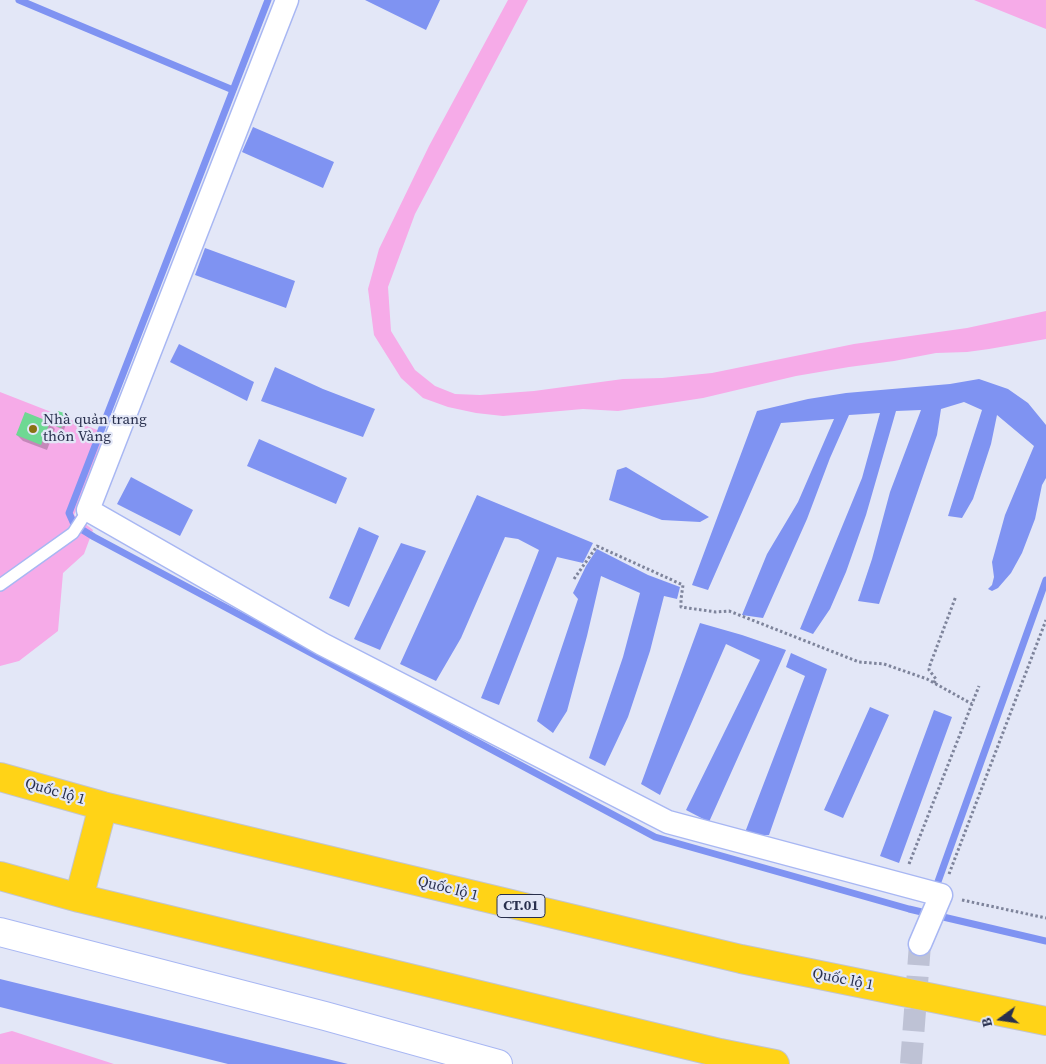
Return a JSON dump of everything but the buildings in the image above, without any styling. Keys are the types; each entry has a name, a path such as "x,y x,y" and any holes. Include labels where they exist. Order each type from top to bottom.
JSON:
{"highway":[{"name":"Quốc lộ 1","path":"0,776 103,806 741,960 1046,1021"},
{"path":"79,898 103,806"},
{"path":"0,876 79,898 720,1053 775,1064"}],"main road":[{"path":"0,932 325,1016 498,1064"}],"street":[{"path":"287,0 88,510 322,644 668,822 934,893 920,944"}],"lane":[{"path":"0,585 73,533 88,510"}],"path":[{"path":"574,579 597,546 683,585 680,599 681,607 716,612 729,611 859,662 884,664 934,683 972,704"},
{"path":"934,683 936,679 929,670 930,665 956,596"},
{"path":"1046,620 934,893 1046,918"},
{"path":"901,885 979,686"}],"shaded area":[{"path":"508,0 528,0 415,214 388,287 391,331 415,370 435,386 455,394 480,395 534,391 623,379 662,378 712,373 854,344 967,328 1046,311 1046,339 989,349 936,353 849,367 796,376 703,398 618,411 583,409 503,416 448,407 423,398 401,378 374,335 368,289 379,249 429,146"},
{"path":"974,0 1046,0 1046,29 989,6"},
{"path":"0,392 105,433 74,515 93,530 84,554 63,573 58,631 19,661 0,666"},
{"path":"12,1031 114,1064 0,1064 0,1034"}],"water":[{"path":"365,0 440,0 426,30"},
{"path":"253,127 334,162 323,188 242,152"},
{"path":"205,248 295,281 286,308 195,275"},
{"path":"179,344 254,382 247,401 170,362"},
{"path":"275,367 323,389 375,409 363,437 261,401"},
{"path":"979,379 1008,389 1028,403 1046,425 1046,478 1042,485 1035,519 1022,553 1011,573 998,588 992,591 988,589 992,585 994,577 992,562 1005,515 1034,446 997,415 991,444 973,499 962,518 948,516 982,410 964,402 941,409 937,435 879,604 858,601 872,559 890,492 921,410 896,411 866,515 846,572 830,609 813,634 800,629 862,478 880,413 849,415 830,458 807,519 763,618 742,615 767,554 798,502 834,419 781,423 708,590 692,585 757,411 808,399 846,393 950,384"},
{"path":"259,439 347,478 336,504 247,466"},
{"path":"626,467 709,517 700,522 662,520 609,500 617,470"},
{"path":"131,477 193,510 180,536 117,504"},
{"path":"477,495 593,543 583,563 557,557 499,705 481,698 539,550 518,539 505,537 461,638 436,681 400,664"},
{"path":"359,527 379,536 349,607 329,598"},
{"path":"401,543 426,551 380,650 354,639"},
{"path":"597,549 648,575 680,587 677,599 664,596 650,651 628,717 605,766 589,758 623,657 640,593 601,576 567,711 553,733 537,721 578,599 573,593 586,566"},
{"path":"700,623 786,650 709,822 686,810 760,660 726,644 660,795 641,784"},
{"path":"791,653 827,669 769,835 744,835 805,676 786,667"},
{"path":"870,707 889,715 843,818 824,810"},
{"path":"934,710 952,717 899,863 880,856"},
{"path":"0,979 348,1064 228,1064 0,1007"}],"waterway":[{"path":"19,0 233,90"},
{"path":"268,0 69,513 73,522 94,537 655,837 909,909 1046,941"},
{"path":"935,890 1046,580"}],"tunnel":[{"path":"911,1064 920,944"}],"place":[{"name":"Nhà quản trang thôn Vàng","path":"33,429"}]}
